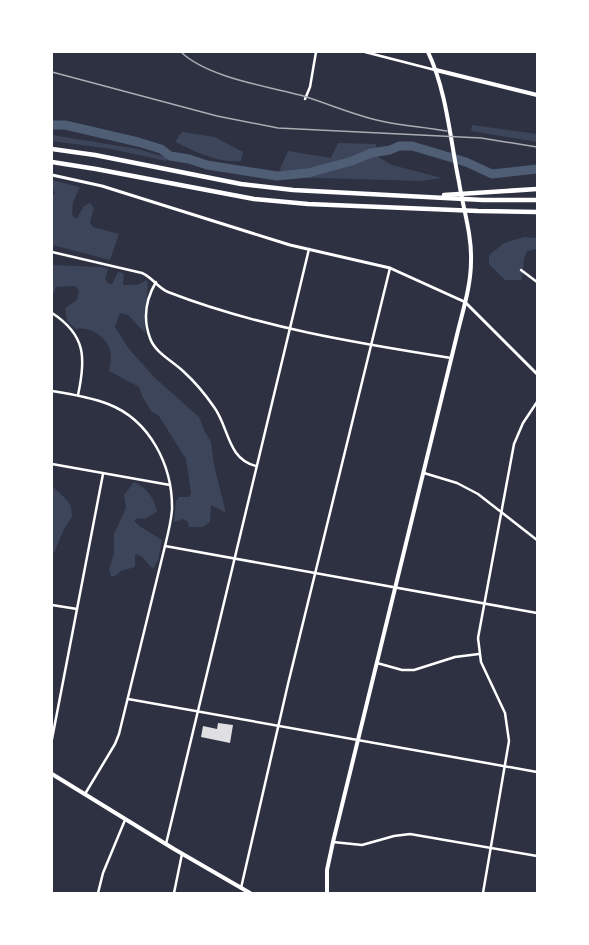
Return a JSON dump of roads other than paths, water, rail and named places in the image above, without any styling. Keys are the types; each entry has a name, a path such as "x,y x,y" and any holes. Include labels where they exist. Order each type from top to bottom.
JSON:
{"highway":[{"path":"52,149 95,155 241,184 313,191 422,197 537,200"},
{"path":"52,162 102,170 222,194 288,202 478,211 537,212"},
{"path":"422,197 537,189"}],"main road":[{"path":"327,893 327,870 333,842 465,302 472,259 466,218 436,70 428,52"},
{"path":"436,70 537,95"},
{"path":"52,774 242,891 250,893"}],"street":[{"path":"305,99 310,87 316,52"},
{"path":"365,52 436,70"},
{"path":"52,176 109,188 309,249 390,268 465,302 537,374"},
{"path":"166,844 233,558 309,249"},
{"path":"52,252 142,272 148,275 166,291 290,329 451,358"},
{"path":"242,891 278,726 390,268"},
{"path":"521,270 537,282"},
{"path":"156,282 148,295 146,308 147,323 151,341 201,390 220,416 232,448 237,455 244,461 256,466"},
{"path":"52,313 72,331 82,351 83,367 78,395"},
{"path":"52,391 78,395 116,408 142,427 160,454 166,470 170,486 172,510 165,546 117,741 85,795"},
{"path":"483,893 506,766 509,741 507,722 500,701 483,670 479,654 478,638 516,437 527,416 537,402"},
{"path":"52,464 170,486"},
{"path":"423,473 443,478 468,488 537,540"},
{"path":"52,739 103,474"},
{"path":"165,546 537,613"},
{"path":"52,605 76,609"},
{"path":"377,663 395,668 414,670 455,657 479,654"},
{"path":"128,699 537,772"},
{"path":"98,893 103,873 125,820"},
{"path":"333,842 362,844 394,836 410,834 537,856"},
{"path":"174,893 182,854"}],"waterway":[{"path":"52,125 65,125 138,142 161,149 170,156 189,159 207,165 277,176 308,173 352,161 371,153 390,150 399,146 412,146 466,162 492,174 537,169"}],"railway":[{"path":"181,52 192,61 237,80 300,95 381,121 447,131"},
{"path":"52,72 217,116 278,128 481,138 537,147"}]}
